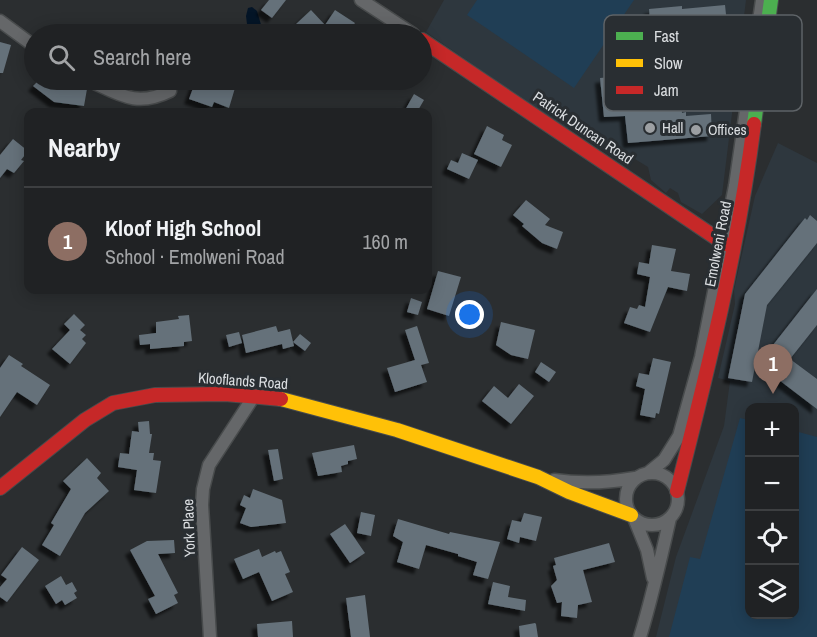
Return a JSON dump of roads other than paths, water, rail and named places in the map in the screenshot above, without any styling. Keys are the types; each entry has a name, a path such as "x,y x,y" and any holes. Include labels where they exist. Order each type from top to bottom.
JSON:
{"street":[{"path":"361,0 398,24"},
{"name":"Emolweni Road","path":"760,15 762,0"},
{"name":"Emolweni Road","path":"769,15 771,0"},
{"path":"0,21 24,39"},
{"name":"Patrick Duncan Road","path":"432,47 725,244"},
{"path":"110,90 138,99 155,99 170,91"},
{"name":"Emolweni Road","path":"648,473 670,453 679,436 701,357 725,244 746,111"},
{"name":"Emolweni Road","path":"677,491 734,255 756,111"},
{"path":"692,222 713,227 728,226"},
{"name":"Klooflands Road","path":"0,488 85,420 113,403 155,395 254,396 301,403 538,477 633,517"},
{"name":"York Place","path":"210,637 203,489 209,465 254,396"},
{"path":"640,637 654,588 670,518 677,508 677,491 674,484 663,475 648,473 635,478 626,494 627,509 633,517 650,560 654,588"},
{"name":"Klooflands Road","path":"538,477 582,484 607,483 635,478"},
{"path":"633,517 648,525 656,525 670,518"}],"place":[{"name":"Hall","path":"650,128"},
{"name":"Offices","path":"696,130"},
{"name":"Kloof High School","path":"773,394"}]}
